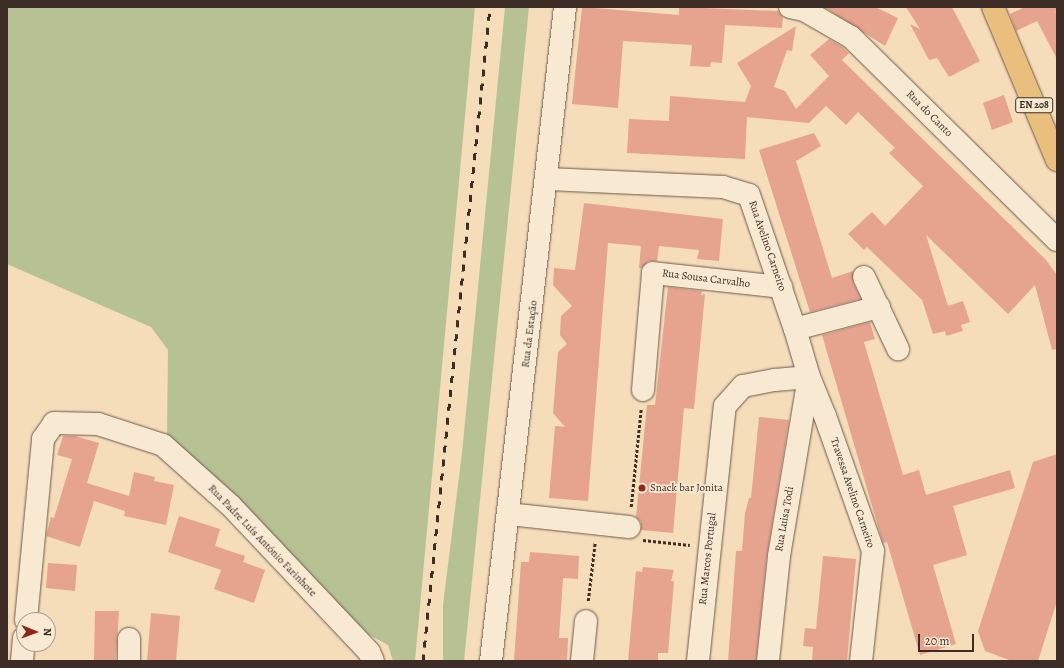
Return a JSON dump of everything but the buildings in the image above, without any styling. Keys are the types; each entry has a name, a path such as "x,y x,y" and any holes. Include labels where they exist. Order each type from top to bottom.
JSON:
{"main road":[{"name":"EN 208","path":"999,9 1057,160"}],"street":[{"name":"Rua da Estação","path":"492,661 548,179 565,7"},
{"name":"Rua do Canto","path":"800,8 851,37 1057,240"},
{"name":"Rua Avelino Carneiro","path":"548,179 723,187 750,194 795,329 809,377"},
{"name":"Rua Sousa Carvalho","path":"643,390 653,273 781,288"},
{"path":"864,277 898,349"},
{"path":"795,329 879,307"},
{"name":"Rua Marcos Portugal","path":"698,661 725,406 743,386 775,380 809,377"},
{"name":"Rua Luisa Todi","path":"768,661 779,556 809,377"},
{"name":"Travessa Avelino Carneiro","path":"809,377 873,551 861,661"},
{"name":"Rua Padre Luís António Farinhote","path":"27,612 43,439 54,423 98,424 163,445 232,506 364,647 373,661"},
{"path":"509,514 628,527"},
{"path":"582,661 586,621"},
{"path":"129,639 129,661"}],"path":[{"path":"643,390 627,538 710,547"},
{"path":"586,621 597,524"}],"green space":[{"path":"7,7 475,7 415,661 393,661 388,645 360,630 167,436 168,350 151,327 7,264"},
{"path":"505,7 529,7 464,661 443,661 443,605 462,453"}],"railway":[{"path":"423,661 490,7"}],"place":[{"name":"Snack bar Jonita","path":"642,488"}]}
